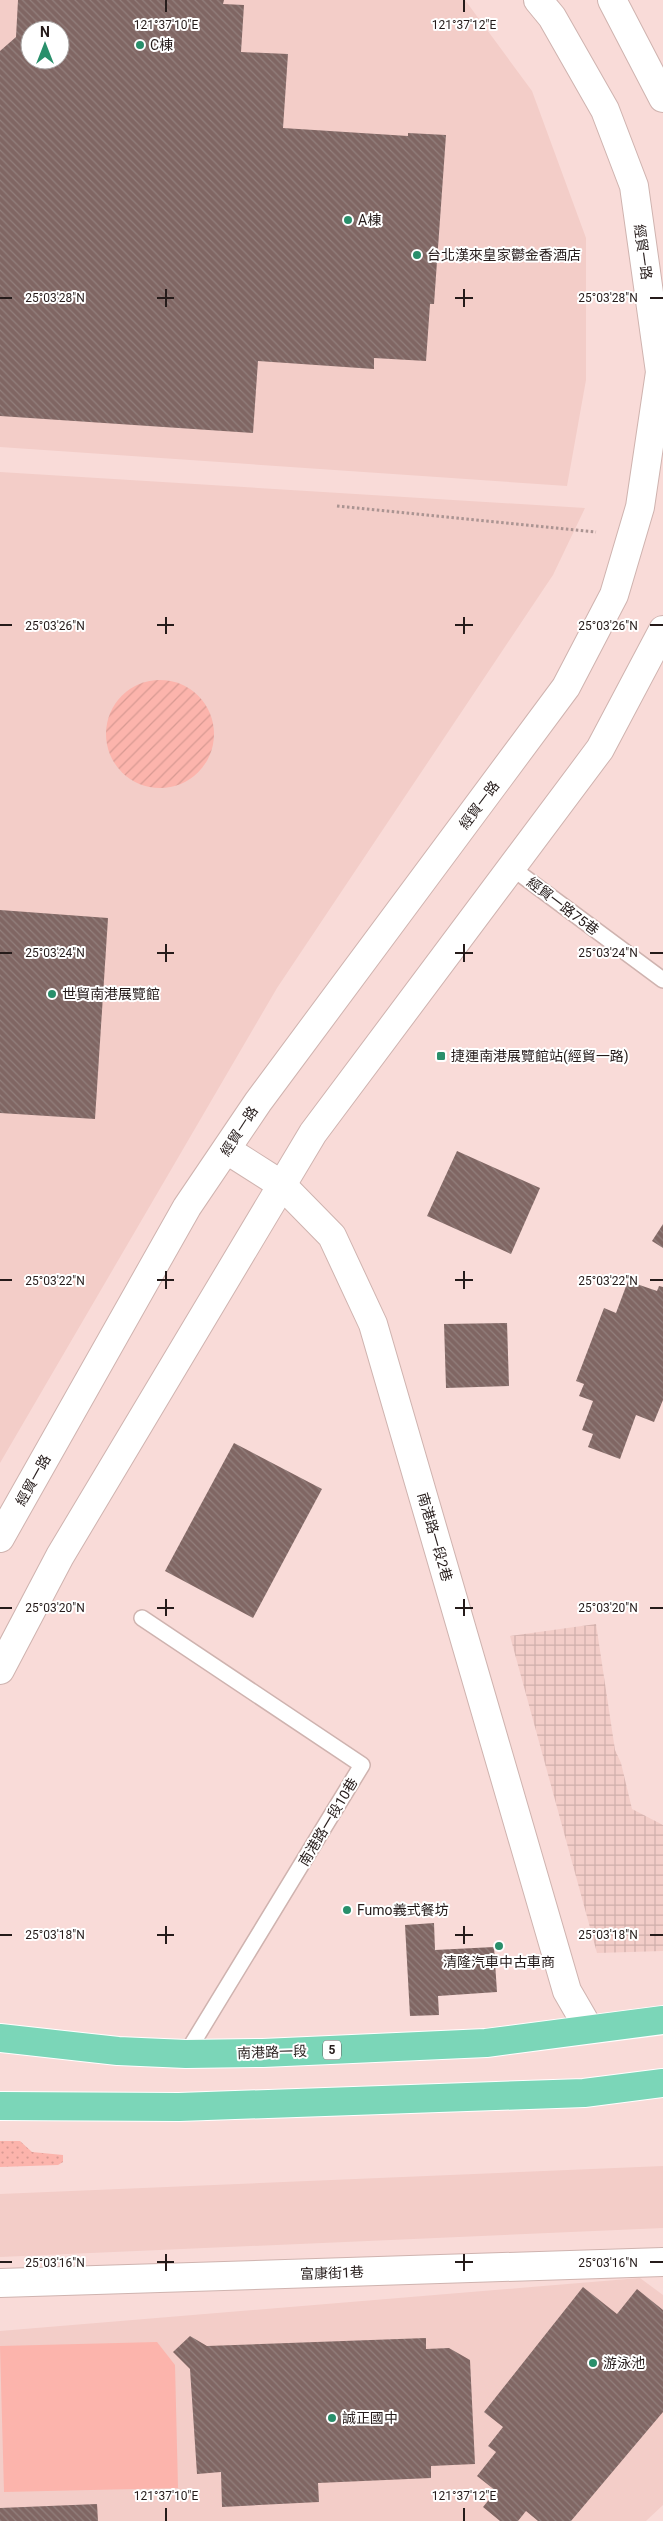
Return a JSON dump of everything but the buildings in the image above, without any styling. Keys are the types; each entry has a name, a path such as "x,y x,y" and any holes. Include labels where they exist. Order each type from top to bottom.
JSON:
{"main road":[{"name":"南港路一段","path":"0,2038 118,2051 186,2054 486,2043 663,2020"},
{"path":"0,2106 179,2107 584,2093 663,2083"}],"street":[{"name":"經貿一路","path":"0,1538 187,1207 258,1102 566,687 614,596 640,507 660,372 634,186 605,110 552,17 538,0"},
{"path":"612,0 663,98"},
{"path":"0,1670 60,1556 312,1134 600,749 663,630"},
{"name":"南港路一段2巷","path":"227,1150 282,1185 332,1236 373,1324 568,1991 589,2029"},
{"name":"富康街1巷","path":"0,2283 663,2262"}],"lane":[{"name":"經貿一路75巷","path":"512,868 663,980"},
{"name":"南港路一段10巷","path":"142,1618 362,1765 186,2054"}],"path":[{"path":"337,506 596,532"}],"shaded area":[{"path":"0,0 465,0 532,91 586,238 586,380 567,486 0,447"},
{"path":"0,472 585,508 553,575 277,988 0,1463"},
{"path":"160,680 181,684 198,696 210,713 214,734 210,755 198,772 181,784 160,788 139,784 122,772 110,755 106,734 110,713 122,696 139,684"},
{"path":"596,1624 615,1750 621,1763 632,1809 663,1825 663,1951 597,1953 510,1636"},
{"path":"0,2141 20,2141 32,2152 63,2155 63,2162 58,2165 0,2167"},
{"path":"663,2166 663,2228 0,2257 0,2194"},
{"name":"誠正國中","path":"640,2278 663,2295 663,2505 646,2521 0,2521 0,2331"},
{"path":"157,2342 175,2365 178,2488 4,2492 0,2346"}],"place":[{"name":"C棟","path":"140,45"},
{"name":"A棟","path":"348,220"},
{"name":"台北漢來皇家鬱金香酒店","path":"417,255"},
{"name":"世貿南港展覽館","path":"52,994"},
{"name":"捷運南港展覽館站(經貿一路)","path":"441,1056"},
{"name":"Fumo義式餐坊","path":"347,1910"},
{"name":"清隆汽車中古車商","path":"499,1946"},
{"name":"游泳池","path":"593,2363"},
{"name":"誠正國中","path":"332,2418"}]}
